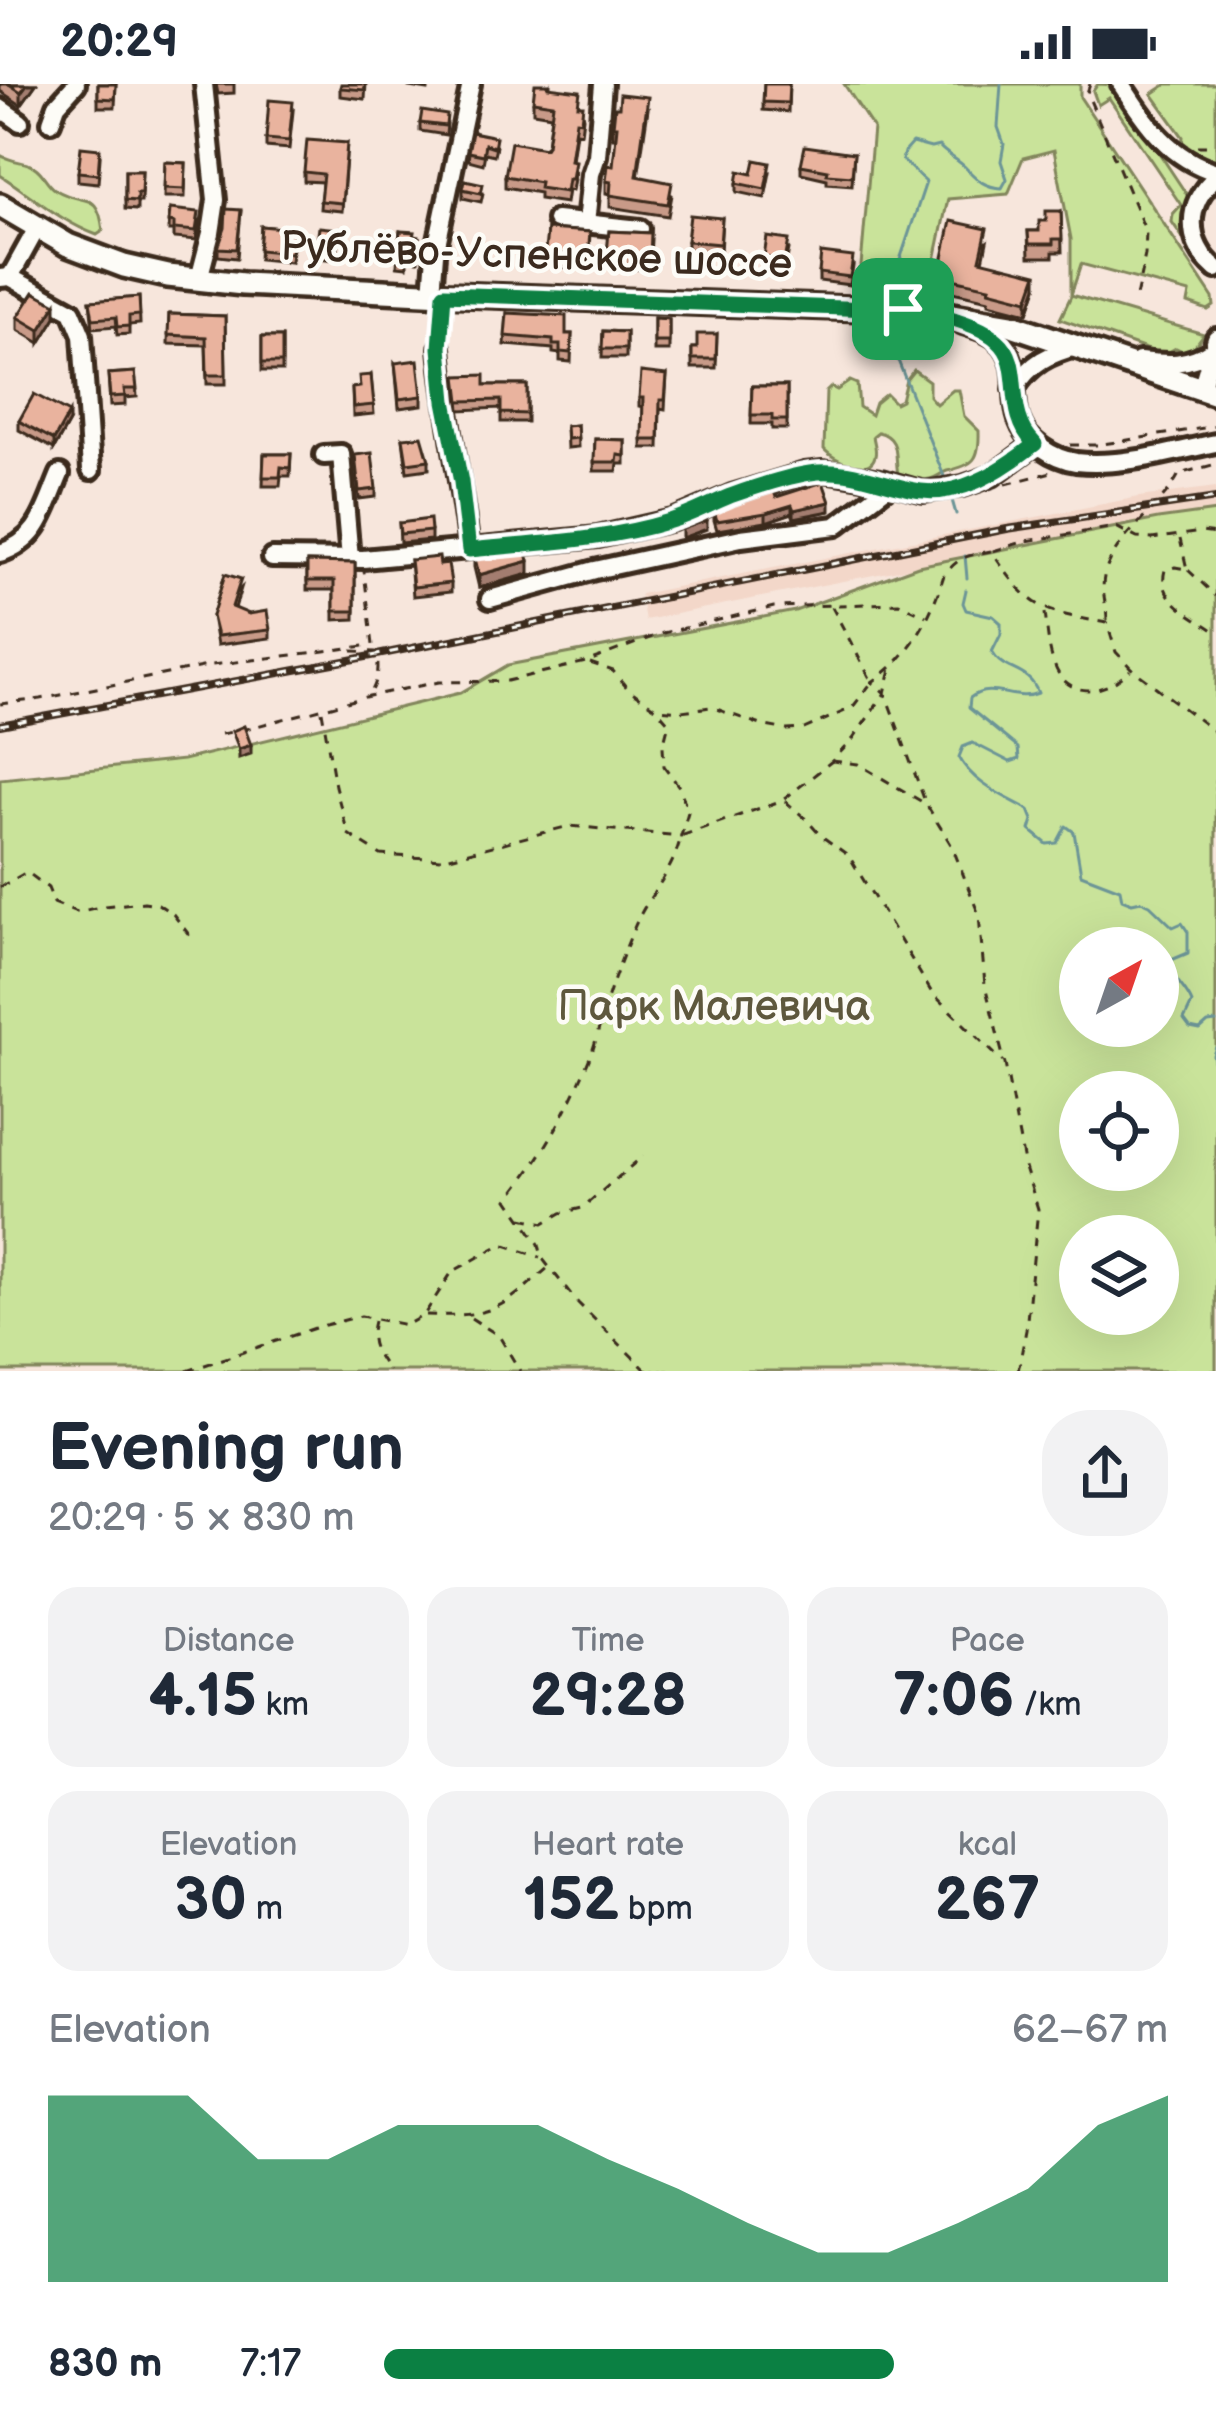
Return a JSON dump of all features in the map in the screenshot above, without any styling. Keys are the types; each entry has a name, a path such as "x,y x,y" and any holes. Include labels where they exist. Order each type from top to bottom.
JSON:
{"main road":[{"name":"Рублёво-Успенское шоссе","path":"0,205 104,260 168,276 438,293 929,311 1012,325 1209,392"}],"street":[{"path":"51,122 57,105 76,84"},
{"path":"200,279 215,200 204,84"},
{"path":"438,293 435,254 471,84"},
{"path":"586,224 603,84"},
{"path":"1121,84 1181,159 1194,207"},
{"path":"0,108 20,122"},
{"path":"1181,159 1216,174 1192,218 1194,240 1212,268"},
{"path":"556,220 640,230"},
{"path":"38,228 5,278 66,307 78,320 91,470"},
{"path":"929,311 1003,344 1010,361 1018,421 1035,444 1054,456 1077,462 1125,460 1216,443"},
{"path":"1013,390 1037,361 1079,346"},
{"path":"440,348 469,550"},
{"path":"1115,358 1189,363 1215,351"},
{"path":"1209,392 1215,351"},
{"path":"272,558 356,559 598,538 662,523 805,473 841,473 924,492 992,476 1035,444"},
{"path":"324,454 341,454 356,559"},
{"path":"0,553 34,532 60,474"},
{"path":"490,599 741,538 836,526 891,484"}],"path":[{"path":"1090,84 1087,93 1146,232 1136,297"},
{"path":"438,293 440,348"},
{"path":"1066,447 1216,426"},
{"path":"1216,464 1179,474 1168,496 1128,534 1104,574 1106,623 1116,652 1216,733"},
{"path":"1003,484 1059,470"},
{"path":"656,709 711,707 761,725 805,729 851,708 872,682 891,669 920,635 944,574 959,558 1026,541 1116,527 1152,539 1216,534"},
{"path":"1179,536 1187,569 1216,596"},
{"path":"992,551 1022,594 1045,611 1106,623"},
{"path":"0,704 212,665 373,645 356,559"},
{"path":"1187,569 1165,570 1164,588 1172,602 1216,632"},
{"path":"220,734 439,682 507,681 586,662 663,633 774,607 899,603 928,617"},
{"path":"831,605 872,682 885,693 926,804 952,846 979,915 985,985 1038,1209 1027,1330 1018,1371"},
{"path":"1045,611 1053,665 1066,681 1098,691 1131,668"},
{"path":"352,648 352,652 371,650 377,655 375,686 369,696"},
{"path":"586,662 613,671 669,723 664,766 680,788 688,812 675,860 637,922 572,1096 508,1199 539,1244 542,1258 578,1303 647,1371"},
{"path":"322,709 349,834 381,855 442,859 568,826 681,836 783,800 853,739 885,693 891,669"},
{"path":"832,761 858,764 926,804"},
{"path":"783,800 849,856 932,993 1005,1064"},
{"path":"0,887 27,872 48,888 55,903 77,912 104,905 158,904 190,936"},
{"path":"520,1217 544,1223 582,1208 643,1156"},
{"path":"187,1371 361,1316 406,1325 424,1315 452,1272 502,1244 542,1258"},
{"path":"424,1315 470,1317 507,1304 549,1267"},
{"path":"470,1317 499,1336 520,1371"},
{"path":"374,1319 373,1350 388,1371"}],"shaded area":[{"path":"1216,487 1216,511 645,620 640,594 1139,497"}],"green space":[{"path":"844,84 1080,84 1080,97 1214,306 1208,310 1188,303 1190,293 1081,264 1071,295 1071,239 1054,150 1023,158 1008,194 948,199 928,293 859,289 873,128"},
{"path":"1098,84 1114,85 1187,195 1192,251 1172,222 1181,205 1109,98 1098,105 1093,91"},
{"path":"1167,84 1216,84 1216,168 1181,150 1183,137 1152,94"},
{"path":"0,155 33,166 56,190 93,204 103,231 97,235 71,223 0,175"},
{"path":"1071,295 1204,334 1189,354 1176,348 1163,355 1060,319"},
{"path":"914,370 929,381 929,396 936,404 959,390 964,416 979,431 978,449 969,463 930,479 899,478 894,444 878,432 873,436 875,456 866,466 843,462 824,449 826,392 831,387 837,390 850,381 857,384 859,407 871,415 875,403 886,394 895,403 901,400"},
{"name":"Парк Малевича","path":"1216,511 1216,1371 0,1371 0,779 183,760 460,693 508,665 795,611 918,566"}],"building":[{"path":"98,84 116,84 115,99 98,98"},
{"path":"341,84 365,84 365,90 340,88"},
{"path":"535,84 580,91 581,121 576,120 570,160 575,161 566,192 505,176 511,142 547,145 553,104 533,101"},
{"path":"764,84 789,84 788,103 763,102"},
{"path":"620,94 648,97 637,176 672,183 668,204 610,195 611,182 606,181 608,165 613,166 617,126 613,126"},
{"path":"269,100 293,102 289,141 266,139"},
{"path":"422,111 447,115 446,126 420,123"},
{"path":"472,132 496,137 494,147 485,144 483,155 468,152"},
{"path":"307,140 347,143 342,203 320,201 323,174 304,172"},
{"path":"805,146 854,153 852,176 801,165"},
{"path":"81,147 100,149 98,174 78,172"},
{"path":"755,160 770,163 765,189 737,183 739,171 752,174"},
{"path":"165,162 186,163 185,189 164,188"},
{"path":"125,171 142,171 137,201 125,200"},
{"path":"465,180 483,184 481,193 463,189"},
{"path":"170,209 199,212 196,231 174,229"},
{"path":"226,209 241,210 237,249 218,248"},
{"path":"1046,211 1061,211 1062,239 1029,244 1028,231 1039,231"},
{"path":"690,215 722,218 720,244 687,241"},
{"path":"951,221 987,229 980,260 1037,274 1028,300 939,276"},
{"path":"261,226 294,229 291,253 259,250"},
{"path":"319,227 339,229 337,252 316,250"},
{"path":"547,229 590,232 588,256 545,253"},
{"path":"400,231 419,237 418,252 407,251 407,259 397,258"},
{"path":"609,231 651,233 650,257 607,254"},
{"path":"767,237 789,240 785,261 764,257"},
{"path":"821,253 853,257 850,277 819,273"},
{"path":"34,292 56,304 40,330 18,317"},
{"path":"139,297 140,315 129,316 129,326 117,327 116,317 93,319 90,301"},
{"path":"507,313 566,316 571,353 560,352 553,340 505,336"},
{"path":"169,314 225,316 226,375 207,375 206,337 168,335"},
{"path":"654,318 669,319 669,342 654,342"},
{"path":"603,331 626,332 626,349 602,349"},
{"path":"697,334 717,334 716,359 692,359"},
{"path":"262,337 282,337 282,363 262,363"},
{"path":"418,360 422,396 399,399 395,363"},
{"path":"135,372 137,389 124,389 125,396 110,397 108,374"},
{"path":"641,372 667,375 665,400 660,400 659,440 642,440"},
{"path":"371,375 374,405 353,407 352,388 360,387 359,376"},
{"path":"485,375 485,385 527,385 527,414 501,413 501,400 460,401 457,376"},
{"path":"752,386 787,386 787,420 751,415"},
{"path":"34,394 69,413 54,440 19,421"},
{"path":"577,425 578,438 567,439 566,426"},
{"path":"422,436 429,460 407,463 403,438"},
{"path":"595,439 625,440 625,456 618,455 617,462 594,462"},
{"path":"372,453 376,489 359,491 355,455"},
{"path":"264,454 291,454 290,468 281,467 280,477 263,477"},
{"path":"823,482 830,502 717,521 714,511 774,491 776,497"},
{"path":"704,512 707,520 682,529 679,522"},
{"path":"430,519 431,531 400,534 399,523"},
{"path":"525,545 529,561 479,575 474,554"},
{"path":"439,557 440,565 448,564 451,583 413,587 410,560"},
{"path":"307,562 355,563 355,611 334,611 334,581 307,581"},
{"path":"225,574 241,579 232,607 249,614 267,611 270,630 217,636 212,616"},
{"path":"244,726 251,745 239,749 232,731"}],"waterway":[{"path":"899,288 900,260 926,182 902,160 904,152 912,143 939,146 981,182 1002,188 1007,179 998,127 1001,84"},
{"path":"897,343 897,358 947,484"},
{"path":"950,493 956,514"},
{"path":"965,556 967,578"},
{"path":"966,590 966,610 993,616 1001,623 992,652 1028,678 1038,693 1021,696 987,691 970,698 969,708 1018,748 1019,759 1010,762 973,743 963,747 959,757 981,782 1029,810 1030,830 1047,844 1057,843 1066,826 1074,832 1081,874 1120,889 1122,899 1150,905 1173,927 1182,923 1188,932 1188,953 1169,961 1192,1003 1184,1020 1190,1028 1200,1030 1216,1022"},
{"path":"1216,1047 1216,1073"}],"railway":[{"path":"0,725 1007,529 1216,498"}],"route":[{"path":"444,294 903,309 929,311 982,331 1008,352 1018,421 1035,444 992,476 924,492 841,473 805,473 732,495 674,520 598,538 469,550 445,401 440,348 444,294"}]}
